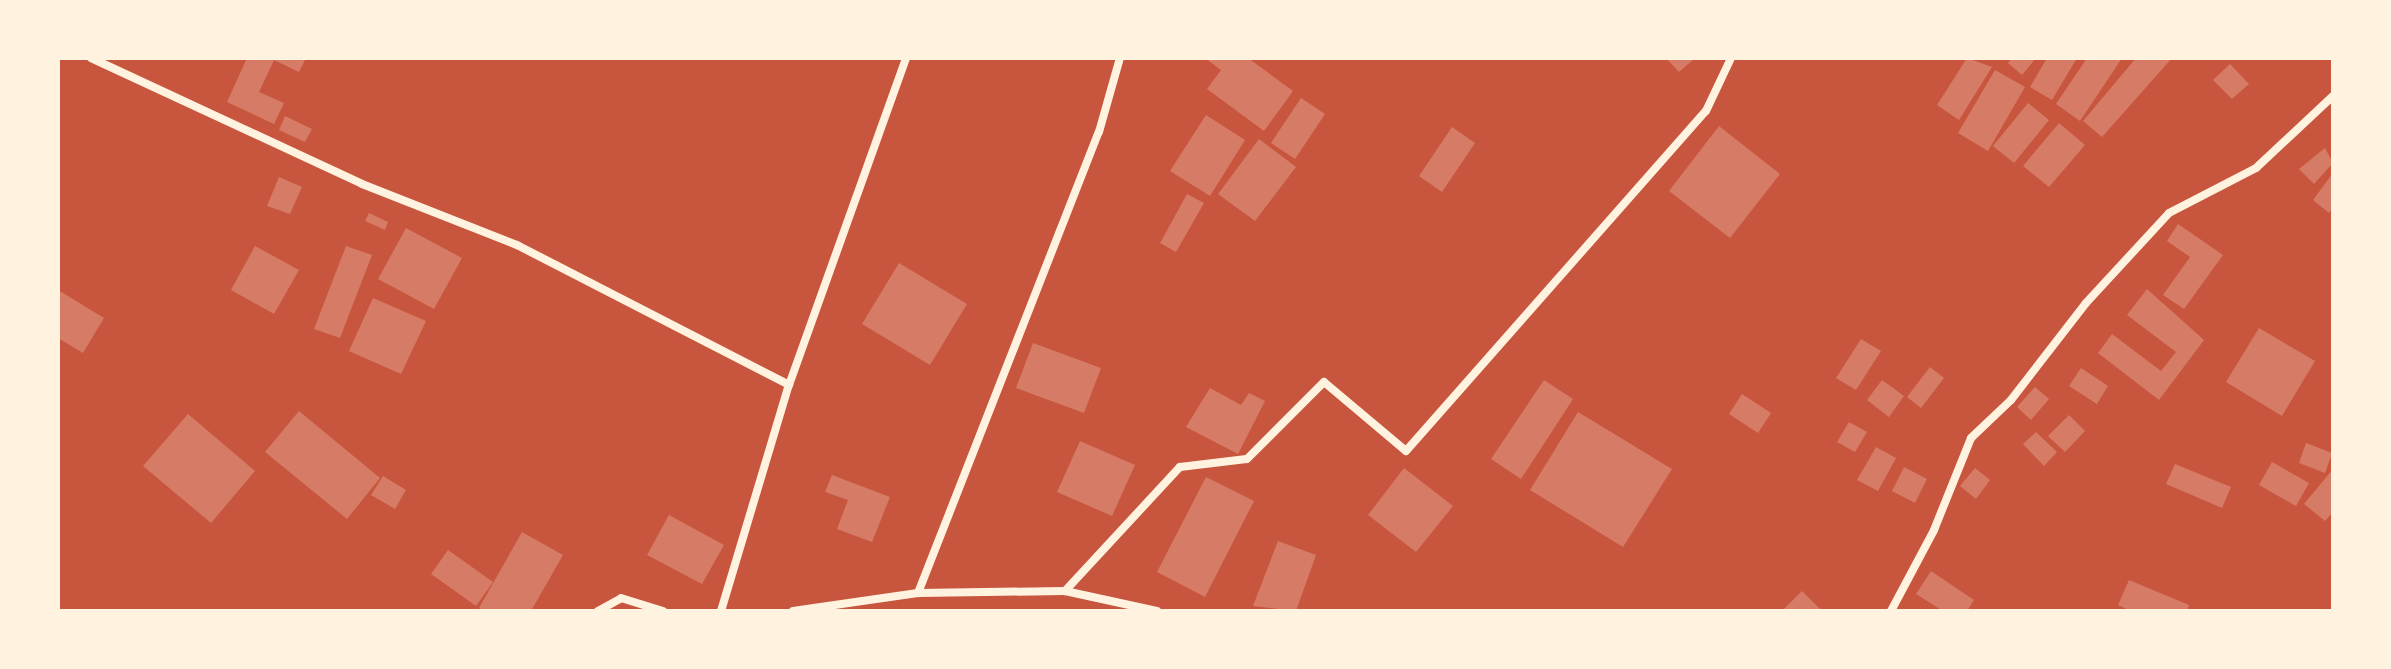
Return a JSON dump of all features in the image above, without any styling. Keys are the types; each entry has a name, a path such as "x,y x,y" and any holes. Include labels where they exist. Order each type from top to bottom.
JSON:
{"street":[{"path":"91,58 362,184 517,245 789,385"},
{"path":"721,611 789,385 906,58"},
{"path":"918,593 1099,132 1120,58"},
{"path":"1065,591 1180,467 1247,459 1324,382 1406,451 1706,111 1731,58"},
{"path":"1891,611 1934,530 1971,438 2011,400 2086,303 2169,213 2256,168 2333,96"},
{"path":"793,611 918,593 1065,591 1157,611"},
{"path":"598,611 621,598 663,611"}],"building":[{"path":"247,58 306,58 299,72 274,60 259,92 284,103 274,124 227,102"},
{"path":"1205,58 1248,58 1293,91 1264,131 1207,89 1221,70"},
{"path":"1666,58 1695,58 1679,72"},
{"path":"1967,58 1992,67 1959,120 1937,105"},
{"path":"2012,58 2036,58 2022,75 2008,63"},
{"path":"2047,58 2077,58 2052,100 2030,87"},
{"path":"2087,58 2122,58 2080,121 2056,104"},
{"path":"2136,58 2172,58 2102,137 2083,121"},
{"path":"2230,64 2249,84 2232,99 2213,80"},
{"path":"1995,70 2025,87 1988,151 1958,133"},
{"path":"1301,98 1325,114 1295,159 1271,143"},
{"path":"2028,103 2049,120 2014,163 1993,146"},
{"path":"1206,115 1245,140 1210,196 1170,171"},
{"path":"285,116 312,129 305,142 279,130"},
{"path":"2059,123 2085,145 2049,187 2023,166"},
{"path":"1719,126 1780,174 1730,238 1669,191"},
{"path":"1452,127 1475,143 1442,192 1419,176"},
{"path":"1259,139 1296,167 1255,221 1218,194"},
{"path":"2325,148 2333,163 2314,184 2299,169"},
{"path":"2333,173 2333,208 2329,213 2313,200"},
{"path":"279,177 302,187 290,214 267,206"},
{"path":"1187,194 1204,203 1176,252 1160,243"},
{"path":"369,213 388,222 385,230 365,221"},
{"path":"2178,224 2223,255 2184,309 2163,295 2190,257 2167,241"},
{"path":"406,228 462,258 434,309 378,279"},
{"path":"255,246 299,270 274,314 231,290"},
{"path":"346,246 372,255 340,338 314,329"},
{"path":"899,263 967,304 930,365 862,324"},
{"path":"2147,289 2204,340 2159,400 2098,353 2112,334 2161,371 2176,352 2127,315"},
{"path":"58,290 104,318 83,353 58,338"},
{"path":"373,298 426,321 401,374 349,351"},
{"path":"2259,328 2315,361 2282,416 2226,382"},
{"path":"1861,339 1881,351 1856,390 1836,378"},
{"path":"1033,343 1101,368 1084,413 1016,388"},
{"path":"1930,367 1944,378 1921,408 1907,397"},
{"path":"2081,368 2108,386 2097,404 2069,386"},
{"path":"1544,380 1573,399 1521,479 1491,459"},
{"path":"1882,380 1904,396 1889,417 1867,400"},
{"path":"2035,387 2049,399 2031,420 2017,407"},
{"path":"1210,388 1241,405 1249,393 1265,401 1238,454 1186,427"},
{"path":"1742,394 1771,413 1758,433 1729,414"},
{"path":"299,411 380,478 347,519 265,452"},
{"path":"1578,412 1672,469 1623,547 1530,490"},
{"path":"188,414 255,471 211,523 143,466"},
{"path":"2069,415 2085,431 2065,452 2048,436"},
{"path":"1849,422 1867,432 1855,452 1837,442"},
{"path":"2036,432 2057,452 2044,466 2023,444"},
{"path":"1080,441 1135,465 1112,516 1057,492"},
{"path":"2306,443 2332,453 2325,473 2299,463"},
{"path":"1876,447 1896,458 1878,491 1857,480"},
{"path":"2272,462 2309,483 2296,506 2259,485"},
{"path":"2175,464 2231,487 2222,508 2166,484"},
{"path":"1904,467 1927,479 1915,503 1892,491"},
{"path":"1404,468 1453,506 1416,552 1368,515"},
{"path":"1975,468 1990,480 1976,499 1960,486"},
{"path":"2333,469 2333,512 2325,521 2304,504"},
{"path":"832,475 890,497 872,542 837,529 848,500 825,492"},
{"path":"383,476 406,490 395,509 371,495"},
{"path":"1206,477 1254,501 1205,597 1157,572"},
{"path":"669,515 724,545 702,584 647,555"},
{"path":"522,532 563,555 531,611 484,611 479,608"},
{"path":"1278,541 1316,555 1296,611 1253,606"},
{"path":"448,550 493,582 476,606 431,574"},
{"path":"1931,571 1974,600 1967,611 1943,611 1916,594"},
{"path":"2129,580 2189,605 2187,611 2131,611 2118,605"},
{"path":"1802,591 1822,611 1782,611"}]}
